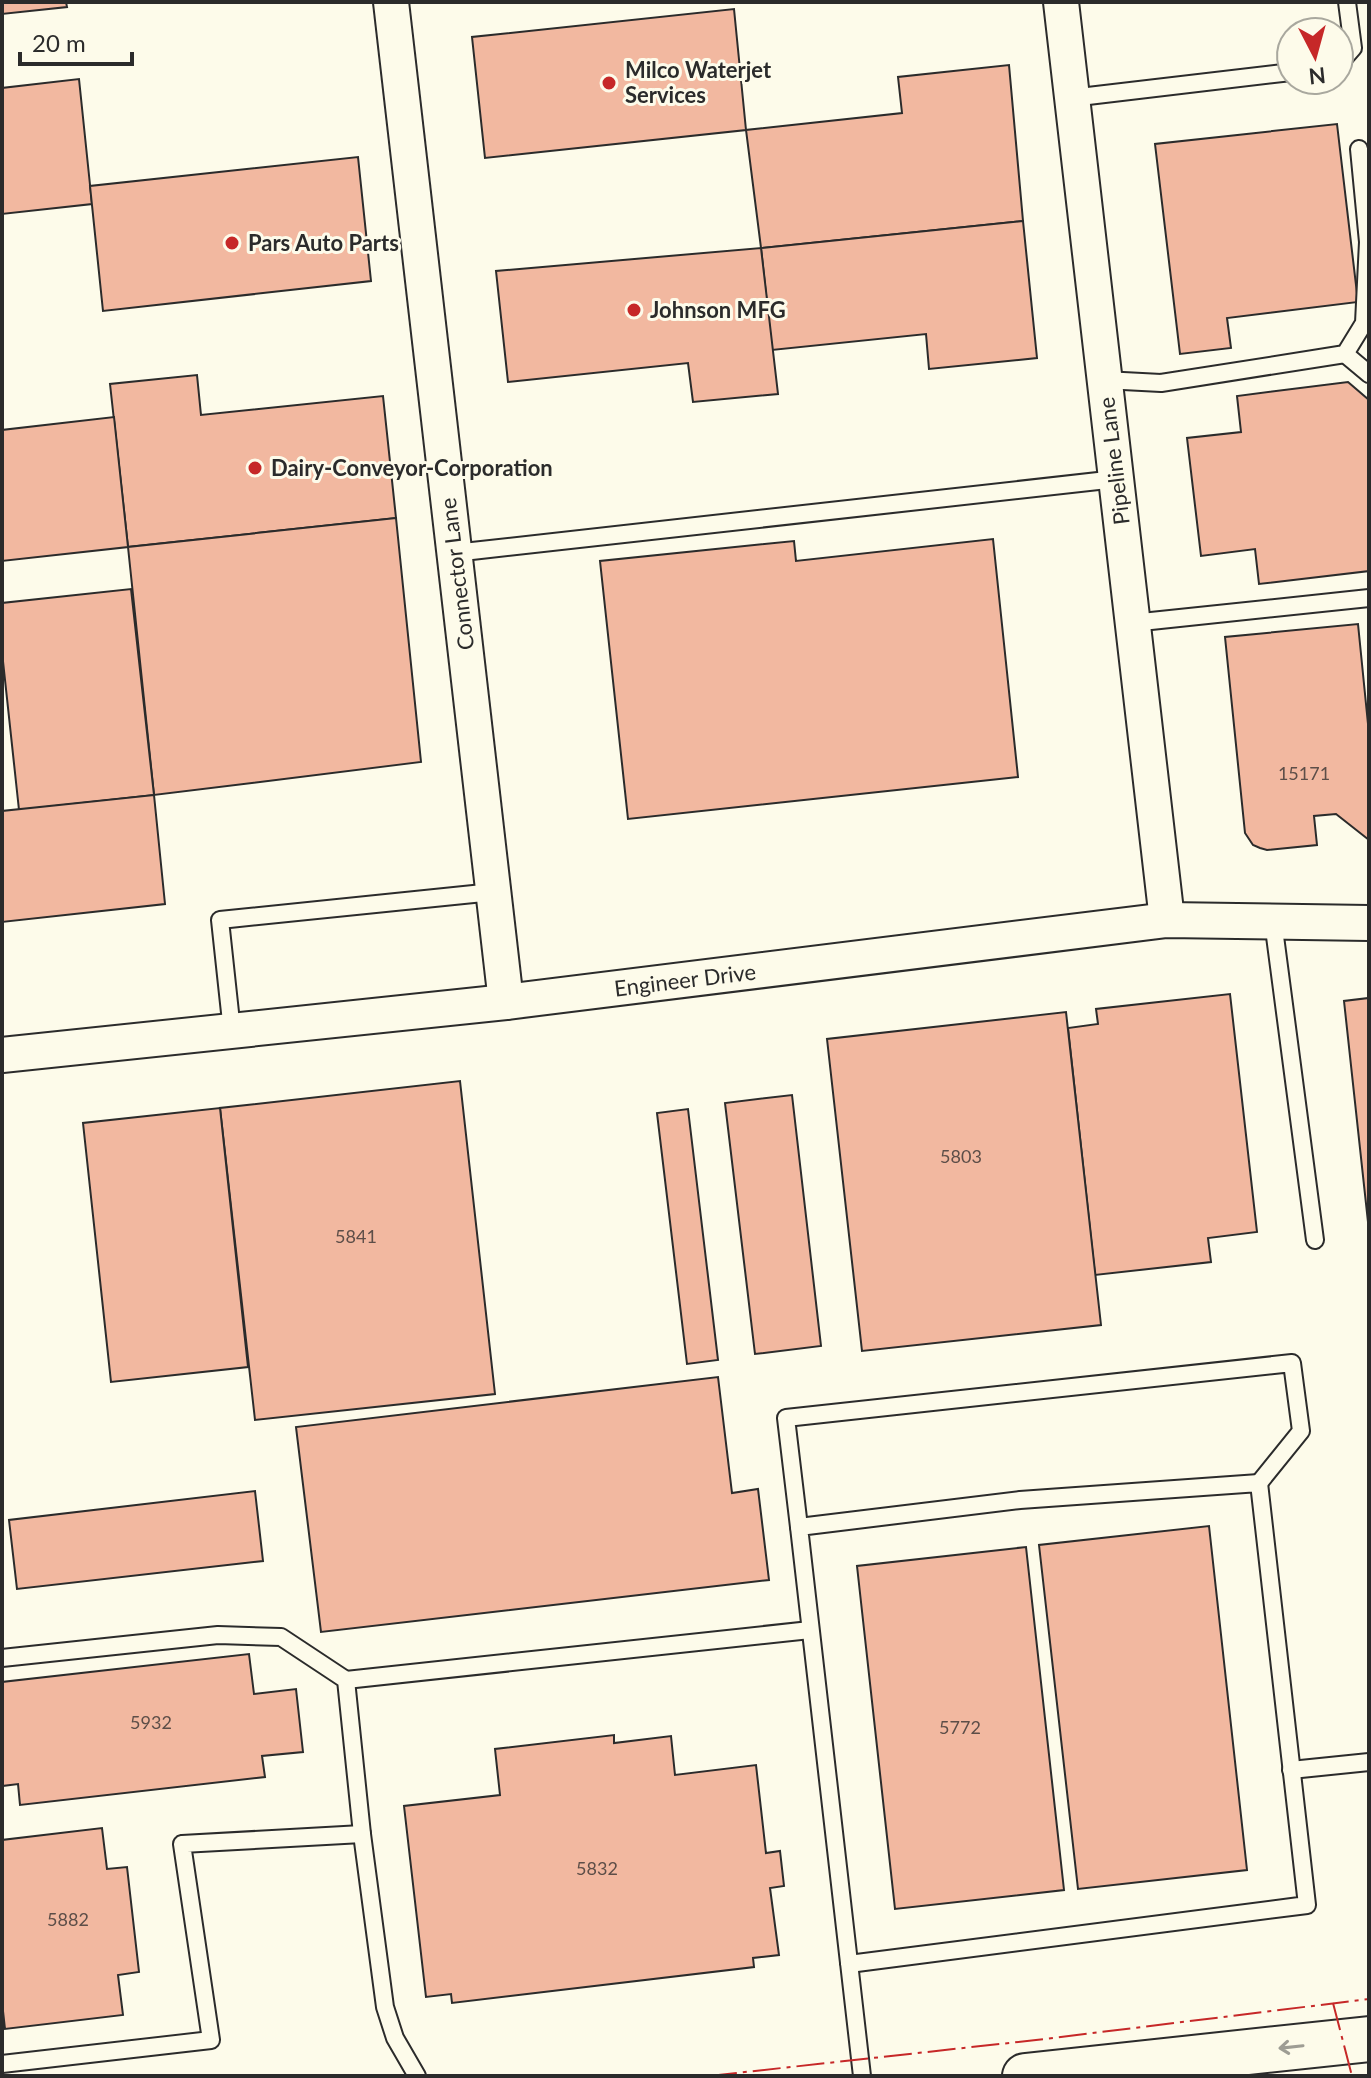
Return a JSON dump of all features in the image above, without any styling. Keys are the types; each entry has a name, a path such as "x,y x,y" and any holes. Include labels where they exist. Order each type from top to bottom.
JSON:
{"main road":[{"path":"1025,2076 1369,2039"}],"street":[{"name":"Connector Lane","path":"391,2 506,1002"},
{"name":"Pipeline Lane","path":"1061,2 1167,920"},
{"name":"Engineer Drive","path":"2,1055 506,1002 1167,920 1369,923"}],"lane":[{"path":"1071,98 1275,74"},
{"path":"1345,354 1364,323 1368,242 1359,149"},
{"path":"1104,380 1161,383 1345,354 1369,374"},
{"path":"454,553 1116,479"},
{"path":"1132,623 1369,598"},
{"path":"232,1031 220,920 493,892"},
{"path":"1273,921 1315,1240"},
{"path":"849,1964 1307,1905 1259,1483 1301,1431 1292,1363 786,1418 810,1630 862,2076"},
{"path":"799,1527 1020,1500 1259,1483"},
{"path":"2,1658 218,1635 281,1637 346,1680 810,1630"},
{"path":"346,1680 385,2007 395,2038 417,2076"},
{"path":"1291,1770 1369,1762"},
{"path":"2,2064 211,2040 182,1844 362,1834"}],"building":[{"path":"2,2 66,2 67,7 2,14"},
{"name":"Milco Waterjet Services","path":"734,9 746,130 485,158 472,37"},
{"path":"1009,65 1023,221 761,248 746,130 902,113 898,77"},
{"path":"79,79 92,204 2,214 2,88"},
{"path":"1337,124 1358,302 1227,318 1231,348 1180,354 1155,144"},
{"name":"Pars Auto Parts","path":"358,157 371,281 103,311 90,186"},
{"path":"1023,221 1037,358 929,369 926,334 772,350 761,248"},
{"name":"Johnson MFG","path":"761,248 778,394 693,402 688,363 508,382 496,271"},
{"name":"Dairy-Conveyor-Corporation","path":"197,375 201,415 383,396 396,518 128,547 110,384"},
{"path":"1348,382 1369,400 1369,571 1259,584 1255,549 1201,556 1187,438 1241,432 1237,396"},
{"path":"114,417 128,547 2,561 2,430"},
{"path":"396,518 421,762 154,795 128,547"},
{"path":"993,539 1018,777 628,819 600,561 794,541 796,561"},
{"path":"131,589 154,795 19,810 2,652 2,603"},
{"path":"1358,624 1369,734 1369,840 1336,814 1314,816 1317,845 1267,850 1253,845 1245,833 1225,637"},
{"path":"154,795 165,904 2,922 2,811"},
{"path":"1230,994 1257,1232 1208,1238 1211,1262 1095,1275 1068,1028 1098,1024 1096,1009"},
{"path":"1369,998 1369,1221 1368,1222 1344,1001"},
{"path":"1066,1012 1101,1325 862,1351 827,1039"},
{"path":"460,1081 495,1394 255,1420 220,1108"},
{"path":"792,1095 821,1346 755,1354 725,1103"},
{"path":"220,1108 248,1367 111,1382 83,1123"},
{"path":"688,1109 718,1360 687,1364 657,1113"},
{"path":"718,1377 732,1493 758,1489 769,1580 321,1632 296,1427"},
{"path":"255,1491 263,1561 17,1589 9,1520"},
{"path":"1209,1526 1247,1870 1078,1889 1039,1545"},
{"path":"1026,1547 1064,1890 895,1909 857,1566"},
{"path":"249,1654 254,1694 296,1689 303,1752 262,1756 265,1777 20,1805 18,1784 2,1786 2,1682"},
{"path":"614,1735 614,1743 671,1736 675,1775 756,1765 766,1853 780,1851 784,1886 770,1888 779,1955 753,1958 754,1967 452,2003 451,1994 426,1997 404,1806 500,1795 495,1749"},
{"path":"102,1828 107,1869 127,1867 139,1972 118,1975 123,2015 5,2029 2,2002 2,1840"}],"power":[{"path":"709,2076 1369,1999"},
{"path":"1333,2003 1352,2076"}],"place":[{"name":"Milco Waterjet Services","path":"609,83"},
{"name":"Pars Auto Parts","path":"232,243"},
{"name":"Johnson MFG","path":"634,310"},
{"name":"Dairy-Conveyor-Corporation","path":"255,468"}]}
